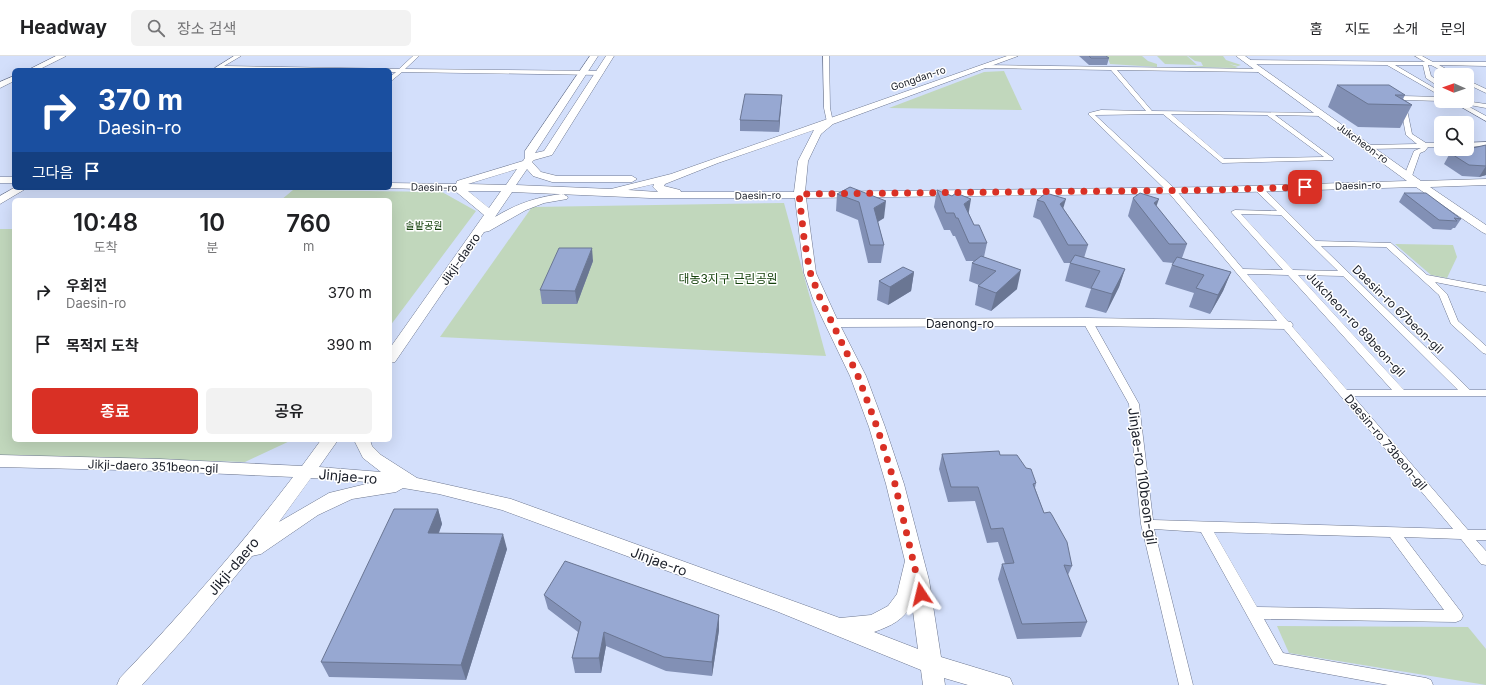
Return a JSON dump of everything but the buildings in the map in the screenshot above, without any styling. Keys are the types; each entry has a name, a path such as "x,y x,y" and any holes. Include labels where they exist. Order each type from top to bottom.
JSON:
{"street":[{"path":"36,68 62,56"},
{"path":"218,68 238,56"},
{"path":"392,78 416,56"},
{"name":"Jikji-daero","path":"392,356 528,161 530,151 594,56"},
{"path":"452,188 548,153 610,56"},
{"path":"826,56 826,108 830,122 817,133 803,161 799,194 804,238 810,272 820,298 858,376 877,427 895,484 920,580 934,685"},
{"name":"Gongdan-ro","path":"653,180 669,177 790,134 830,122 1014,56"},
{"name":"Jukcheon-ro","path":"1240,56 1417,183 1486,230"},
{"path":"1374,56 1434,90"},
{"path":"1418,56 1439,68"},
{"path":"1248,62 1486,64"},
{"path":"1428,63 1428,77 1434,81"},
{"path":"1474,64 1486,69"},
{"path":"983,67 1259,70"},
{"path":"1113,68 1150,112 1322,114"},
{"path":"392,70 600,73"},
{"path":"0,85 12,79"},
{"path":"1474,85 1486,91"},
{"path":"1425,146 1409,136 1402,98 1434,98"},
{"path":"1474,99 1486,100"},
{"path":"1474,104 1486,106"},
{"path":"1466,108 1486,119"},
{"name":"Daesin-ro 73beon-gil","path":"1150,112 1091,114 1172,191 1486,560"},
{"path":"1164,112 1222,161 1331,159 1269,114"},
{"path":"773,141 802,143 808,150"},
{"path":"1474,145 1486,144"},
{"path":"1368,147 1434,145"},
{"path":"1408,176 1417,151 1423,150 1425,146"},
{"path":"528,161 537,174 552,179 583,183 610,193"},
{"path":"669,177 660,182 658,187 662,190 703,196"},
{"path":"552,179 653,180"},
{"path":"0,180 12,180"},
{"path":"478,233 506,216 534,202 556,197 610,193 618,188 653,180"},
{"name":"Daesin-ro","path":"392,186 703,196 1172,191 1486,182"},
{"path":"452,188 491,214"},
{"name":"Daesin-ro 67beon-gil","path":"1259,189 1467,393"},
{"path":"0,201 19,190"},
{"path":"1283,213 1235,212 1291,273"},
{"name":"Daesin-ro 67beon-gil","path":"1313,243 1388,245 1427,278"},
{"path":"1241,271 1346,274"},
{"name":"Jukcheon-ro 89beon-gil","path":"1291,273 1402,393"},
{"path":"1427,278 1486,289"},
{"path":"1427,278 1443,294 1454,322 1486,351"},
{"path":"1088,322 1286,325"},
{"name":"Daenong-ro","path":"833,323 1088,322"},
{"name":"Jinjae-ro 110beon-gil","path":"1088,322 1134,404 1147,524 1186,685"},
{"name":"Jukcheon-ro 89beon-gil","path":"1345,393 1486,393"},
{"name":"Jikji-daero","path":"128,685 180,629 233,566 266,526 329,442"},
{"path":"362,442 370,455 416,484"},
{"name":"Jikji-daero 351beon-gil","path":"0,461 160,465 307,472"},
{"name":"Jinjae-ro","path":"307,472 366,476 416,484 505,504 783,604 931,664 1002,685"},
{"path":"233,566 270,538 329,501 360,490 416,484"},
{"path":"1147,524 1486,535"},
{"path":"1205,527 1279,660 1426,685"},
{"path":"1253,613 1456,616 1394,533"},
{"path":"836,626 868,625 881,622 889,617 895,612 906,596 915,561"}],"green space":[{"path":"1107,56 1142,56 1148,61 1157,64 1157,67 1110,64"},
{"path":"1157,56 1187,56 1197,65 1165,64"},
{"path":"1188,56 1223,56 1226,60 1241,65 1238,66 1229,64 1238,67 1235,68 1187,67 1203,66 1201,62 1195,61"},
{"path":"1004,71 1022,110 889,108 984,72"},
{"name":"솔밭공원","path":"293,190 442,192 476,211 392,323 392,198 283,198"},
{"name":"대농3지구 근린공원","path":"784,203 826,356 440,337 532,207"},
{"path":"0,229 12,229 12,442 288,442 245,462 0,455"},
{"path":"1395,244 1453,245 1457,257 1447,278 1431,275"},
{"path":"1277,626 1468,627 1486,649 1486,685 1289,653"}],"route":[{"path":"921,594 920,580 895,484 877,427 858,376 820,298 810,272 799,194 1213,190 1305,187"}]}
